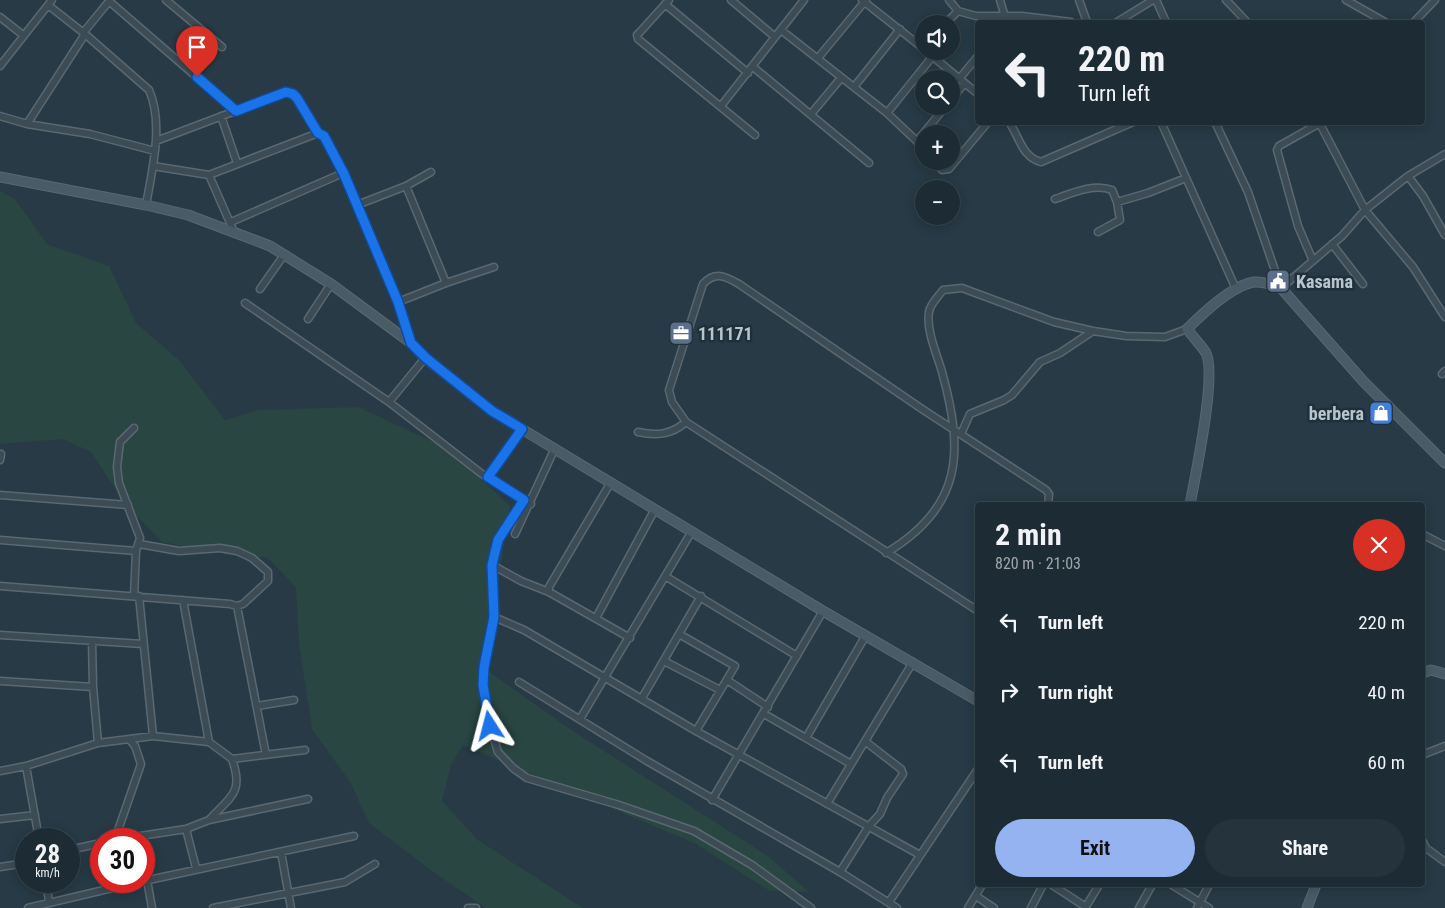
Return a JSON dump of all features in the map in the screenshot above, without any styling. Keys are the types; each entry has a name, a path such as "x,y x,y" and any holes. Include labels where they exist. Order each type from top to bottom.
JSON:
{"street":[{"path":"166,0 222,47"},
{"path":"731,0 775,37"},
{"path":"721,106 804,0"},
{"path":"949,0 958,11 976,16 1001,19 1022,16 1055,20"},
{"path":"1000,0 1001,19"},
{"path":"1079,0 1086,20"},
{"path":"1121,20 1154,0 1165,20"},
{"path":"1226,0 1245,20"},
{"path":"1346,0 1381,20"},
{"path":"1416,20 1435,0"},
{"path":"27,124 84,34 110,1 236,111"},
{"path":"818,58 864,1 915,41"},
{"path":"755,135 638,40 640,32 667,2 750,70 811,114 869,163"},
{"path":"0,66 50,3 150,90 154,103 156,141 146,205"},
{"path":"954,15 958,11"},
{"path":"0,17 23,36"},
{"path":"854,87 900,29"},
{"path":"781,30 887,113 915,139"},
{"path":"887,113 930,60"},
{"path":"936,60 975,92"},
{"path":"960,85 975,61"},
{"path":"811,114 841,78"},
{"path":"156,141 286,92 293,94 318,133 324,136 344,174 398,302 411,343"},
{"path":"930,125 939,115"},
{"path":"0,116 27,124 90,134 155,151"},
{"path":"221,116 237,163"},
{"path":"960,156 986,125"},
{"path":"1010,125 1025,154 1032,160 1041,162 1126,125"},
{"path":"1162,125 1236,289"},
{"path":"1216,125 1248,192 1281,288 1363,381 1445,463"},
{"path":"1313,261 1298,226 1277,150 1279,146 1316,125"},
{"path":"1321,125 1365,210 1413,267 1445,317"},
{"path":"153,166 209,175 318,133"},
{"path":"1281,288 1332,244 1365,210 1408,176 1445,154"},
{"path":"356,205 406,186 431,172"},
{"path":"231,222 344,174"},
{"path":"209,175 234,232"},
{"path":"0,176 188,215 270,246 332,284 411,343 426,358 492,411 824,611 975,698"},
{"path":"1408,176 1423,196 1445,235"},
{"path":"1117,202 1148,193 1186,178"},
{"path":"406,186 446,283"},
{"path":"1055,199 1079,190 1104,187 1112,190 1117,202 1120,220 1098,232"},
{"path":"1332,244 1363,284"},
{"path":"260,289 284,255"},
{"path":"398,302 494,267"},
{"path":"975,609 686,422 672,402 669,390 703,284 709,278 716,275 726,276 739,284 1046,490 1049,494 1048,502"},
{"path":"886,553 902,543 940,505 950,485 954,461 954,429 944,381 929,326 929,311 943,290 962,288 1054,322 1093,331 1126,336 1165,337 1187,329 1236,289 1253,282 1264,282 1281,288"},
{"path":"308,319 332,284"},
{"path":"245,303 389,402 488,477 531,504"},
{"path":"1187,329 1206,353 1209,365 1202,436 1191,502"},
{"path":"960,434 970,414 1004,400 1012,394 1040,362 1060,353 1093,331"},
{"path":"389,402 426,358"},
{"path":"638,432 660,434 676,430 686,422"},
{"path":"134,428 120,442 118,452 119,483 137,527 136,596 153,736"},
{"path":"488,477 522,429"},
{"path":"515,534 531,504 555,448"},
{"path":"0,454 0,460"},
{"path":"549,592 549,587 611,482"},
{"path":"0,495 128,505"},
{"path":"524,500 498,540 492,565 494,617 484,667 483,685 493,742 498,752 513,768 527,778 619,805 694,831 752,865 811,908"},
{"path":"596,618 655,509"},
{"path":"580,719 692,531"},
{"path":"1425,536 1445,546"},
{"path":"0,540 179,551 220,548 237,551 252,558 268,572 268,581 243,604 238,606 0,586"},
{"path":"492,565 521,581 549,592 630,638"},
{"path":"665,576 701,596 797,656"},
{"path":"642,698 701,596"},
{"path":"183,600 209,742"},
{"path":"238,606 266,755"},
{"path":"712,800 824,611"},
{"path":"494,617 524,630 606,676 696,731 920,855"},
{"path":"679,634 734,664 735,669 720,690 696,731"},
{"path":"0,635 143,644"},
{"path":"806,738 866,635"},
{"path":"92,641 93,687 98,743"},
{"path":"664,661 720,690"},
{"path":"827,804 913,662"},
{"path":"1425,672 1431,670 1445,674"},
{"path":"727,680 768,707"},
{"path":"0,681 93,687"},
{"path":"519,682 712,800 840,872 897,908"},
{"path":"257,706 294,700"},
{"path":"764,714 851,764"},
{"path":"0,771 26,766 98,743 153,736 209,742 232,759 238,786 233,795 209,820"},
{"path":"119,828 142,764 135,746 129,739"},
{"path":"840,872 869,826 880,814 886,798 903,774 901,769 866,742"},
{"path":"1425,754 1445,746"},
{"path":"232,759 305,750"},
{"path":"26,766 37,828"},
{"path":"889,902 975,773"},
{"path":"155,834 186,829 209,820 308,799"},
{"path":"0,819 35,815"},
{"path":"186,829 196,868"},
{"path":"155,878 196,868 354,836"},
{"path":"1425,846 1444,860"},
{"path":"281,852 291,908"},
{"path":"213,908 244,904 288,892 345,882 375,864"},
{"path":"0,867 15,865"},
{"path":"968,908 981,887"},
{"path":"1030,908 1043,887"},
{"path":"1055,887 1086,907 1098,887"},
{"path":"1139,908 1151,887"},
{"path":"1175,887 1199,905 1209,908"},
{"path":"1199,905 1208,887"},
{"path":"1307,908 1315,887"},
{"path":"48,893 49,902"},
{"path":"28,908 90,893"},
{"path":"148,893 152,908"},
{"path":"976,896 994,908"},
{"path":"468,908 476,908"}],"green space":[{"path":"0,191 15,199 47,244 109,266 136,323 179,360 225,420 259,410 358,407 449,449 510,506 485,669 573,731 768,856 809,892 770,891 696,844 463,745 451,765 442,801 478,840 583,908 486,908 432,871 369,823 350,782 312,729 299,643 296,587 268,558 221,553 162,542 125,504 91,452 63,439 0,444"}],"place":[{"name":"Kasama","path":"1278,281"},
{"name":"111171","path":"681,333"},
{"name":"berbera","path":"1381,413"}],"route":[{"path":"197,77 236,111 286,92 293,94 297,98 318,133 324,136 344,174 373,248 398,302 411,343 426,358 492,411 522,429 488,477 524,500 498,540 492,565 494,617 484,667 483,685 490,726"}]}
